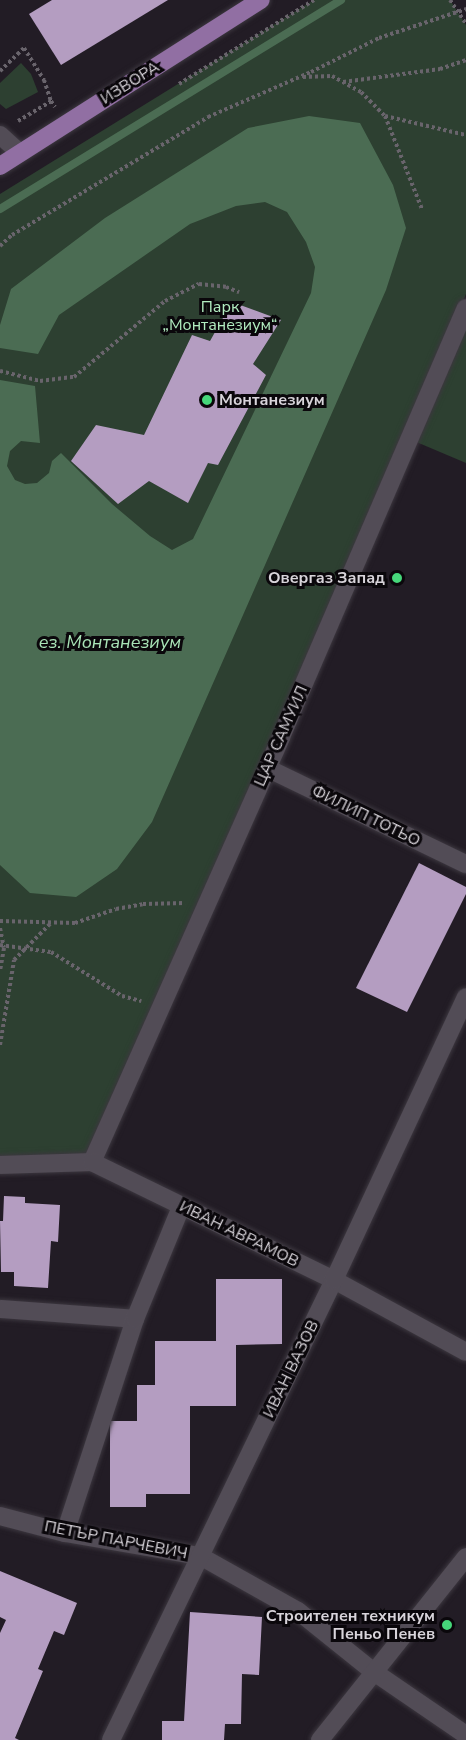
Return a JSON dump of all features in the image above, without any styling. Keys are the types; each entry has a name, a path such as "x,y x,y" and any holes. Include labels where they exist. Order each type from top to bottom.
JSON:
{"main road":[{"name":"ИЗВОРА","path":"0,166 261,0"}],"street":[{"path":"5,130 20,153"},
{"name":"ЦАР САМУИЛ","path":"92,1162 267,768 466,308"},
{"name":"ФИЛИП ТОТЬО","path":"267,768 466,864"},
{"name":"ИВАН ВАЗОВ","path":"111,1740 334,1280 466,997"},
{"name":"ИВАН АВРАМОВ","path":"0,1165 92,1162 334,1280 466,1352"},
{"path":"65,1533 135,1319 181,1207"},
{"path":"0,1309 135,1319"},
{"name":"ПЕТЪР ПАРЧЕВИЧ","path":"0,1516 65,1533 200,1556 298,1611 374,1672 466,1735"},
{"path":"320,1740 466,1557"}],"path":[{"path":"179,84 314,0"},
{"path":"450,0 466,24"},
{"path":"0,246 12,235 208,117 300,77 379,38 460,14 466,9"},
{"path":"0,71 24,48 44,80 51,101 5,130"},
{"path":"342,82 440,69 466,60"},
{"path":"300,77 332,76 361,92 385,116 422,209"},
{"path":"385,116 466,135"},
{"path":"0,371 40,381 74,377 165,302 199,284 226,287 239,292"},
{"path":"0,921 75,924 116,909 143,904 207,903"},
{"path":"0,1046 14,960 50,924"},
{"path":"0,928 2,946 0,971"},
{"path":"2,946 51,952 122,996 161,1007"}],"green space":[{"name":"Парк „Монтанезиум“","path":"314,0 450,0 466,25 466,294 281,737 92,1162 0,1165 0,194"},
{"path":"21,63 31,74 38,92 6,109 0,104 0,83"},
{"path":"466,327 466,463 414,441"}],"water":[{"name":"ез. Монтанезиум","path":"309,116 360,123 393,185 406,228 386,290 152,822 117,869 76,897 30,893 0,865 0,380 35,386 40,443 21,441 10,451 7,466 15,480 25,484 37,483 49,473 52,461 61,453 112,504 150,536 172,550 193,539 311,293 315,267 306,242 287,212 265,202 236,206 190,224 59,315 38,354 0,348 0,325 11,289 105,218 248,128"}],"building":[{"path":"52,0 168,0 61,65 29,14"},
{"name":"Монтанезиум","path":"232,302 281,320 253,364 266,375 218,465 208,463 188,503 149,481 118,504 71,461 96,425 144,435 192,335 210,341"},
{"path":"419,863 466,887 466,894 407,1012 356,988"},
{"path":"4,1196 25,1197 25,1203 60,1205 58,1242 51,1241 48,1288 14,1286 14,1272 1,1272 0,1221 3,1221"},
{"path":"216,1279 282,1279 282,1344 236,1345 236,1406 190,1406 190,1494 146,1494 146,1507 110,1507 110,1421 137,1421 137,1385 155,1385 155,1341 216,1341"},
{"path":"0,1571 77,1603 64,1635 54,1631 38,1669 43,1671 15,1738 19,1740 0,1740 0,1633 6,1620 0,1617"},
{"path":"190,1612 262,1617 259,1675 242,1674 241,1724 225,1724 224,1740 162,1740 162,1721 184,1721"}],"waterway":[{"path":"0,209 341,0"}],"place":[{"name":"Монтанезиум","path":"207,400"},
{"name":"Овергаз Запад","path":"397,578"},
{"name":"Строителен техникум Пеньо Пенев","path":"447,1625"}]}
